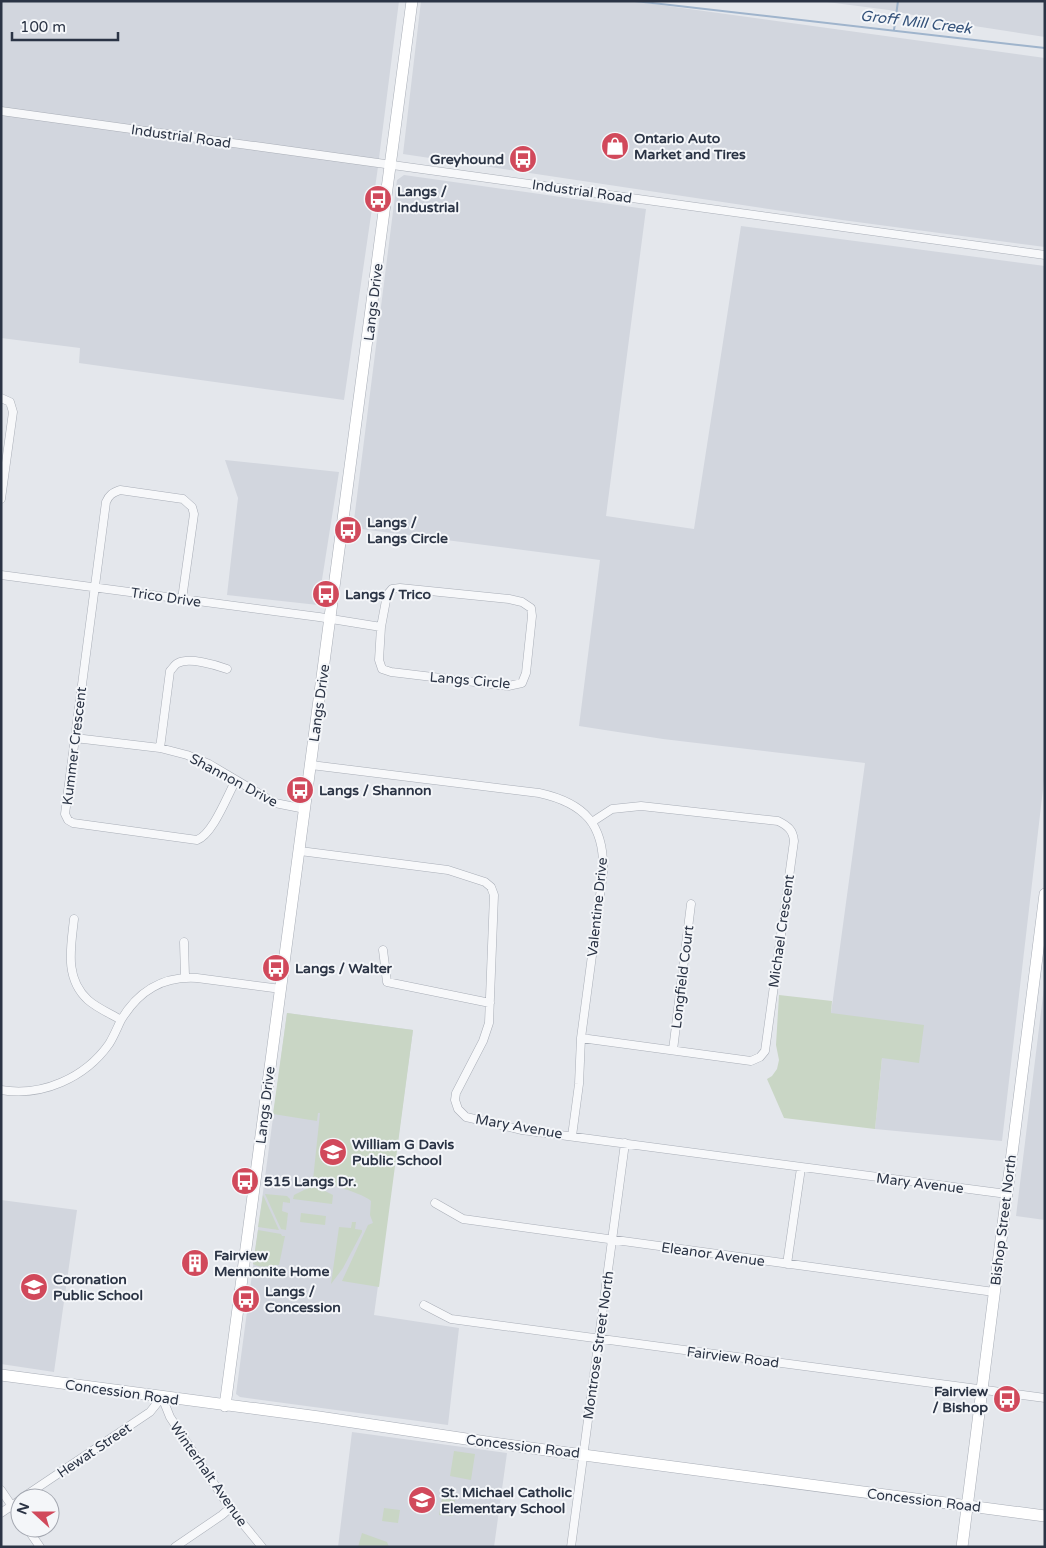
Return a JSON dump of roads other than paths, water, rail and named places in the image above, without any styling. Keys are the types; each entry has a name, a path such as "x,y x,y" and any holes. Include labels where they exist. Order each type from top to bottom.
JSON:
{"main road":[{"name":"Langs Drive","path":"225,1406 412,1"},
{"name":"Bishop Street North","path":"962,1547 1045,894"},
{"name":"Concession Road","path":"1,1375 1045,1516"}],"street":[{"name":"Industrial Road","path":"1,111 1045,255"},
{"path":"1,398 10,402 13,412 1,499"},
{"name":"Kummer Crescent","path":"182,599 194,514 192,507 183,499 120,490 109,496 106,502 94,587 65,810 66,817 73,824 197,840 202,838 209,830 236,780"},
{"name":"Trico Drive","path":"1,575 330,619"},
{"name":"Langs Circle","path":"392,588 500,598 522,602 531,608 532,616 526,674 522,683 508,686 391,672 382,669 379,660 381,627 387,595 392,588"},
{"path":"330,619 381,627"},
{"path":"160,748 170,672 176,663 184,661 214,664 227,669"},
{"name":"Shannon Drive","path":"75,738 160,748 199,759 275,804 305,810"},
{"name":"Valentine Drive","path":"310,765 539,793 570,803 592,822 599,835 602,848 603,873 582,1038 579,1084 572,1136"},
{"name":"Michael Crescent","path":"582,1038 751,1061 760,1057 765,1051 793,834 790,828 778,821 641,806 612,809 592,822"},
{"name":"Mary Avenue","path":"300,851 448,870 484,882 490,887 494,895 489,1024 483,1042 454,1100 458,1109 466,1117 522,1130 1007,1194"},
{"name":"Longfield Court","path":"673,1050 691,904"},
{"path":"74,919 70,971 77,988 89,1001 122,1020"},
{"path":"184,942 185,977"},
{"path":"383,950 387,982 490,1003"},
{"path":"1,1090 27,1092 67,1080 78,1074 103,1052 134,1001 144,992 163,982 185,977 281,989"},
{"name":"Montrose Street North","path":"570,1547 625,1143"},
{"path":"787,1264 801,1168"},
{"name":"Eleanor Avenue","path":"435,1203 463,1219 994,1292"},
{"name":"Fairview Road","path":"424,1305 451,1319 1045,1398"},
{"name":"Hewat Street","path":"37,1488 150,1412 162,1397"},
{"name":"Winterhalt Avenue","path":"162,1397 170,1418 230,1508 262,1547"},
{"path":"1,1490 10,1503"},
{"path":"175,1547 230,1508"}],"waterway":[{"name":"Groff Mill Creek","path":"635,1 1045,48"},
{"path":"894,30 898,1"}],"place":[{"name":"Ontario Auto Market and Tires","path":"615,146"},
{"name":"Greyhound","path":"523,159"},
{"name":"Langs / Industrial","path":"378,199"},
{"name":"Langs / Langs Circle","path":"348,530"},
{"name":"Langs / Trico","path":"326,594"},
{"name":"Langs / Shannon","path":"300,790"},
{"name":"Langs / Walter","path":"276,968"},
{"name":"William G Davis Public School","path":"333,1152"},
{"name":"515 Langs Dr.","path":"245,1181"},
{"name":"Fairview Mennonite Home","path":"195,1263"},
{"name":"Coronation Public School","path":"34,1287"},
{"name":"Langs / Concession","path":"246,1299"},
{"name":"Fairview / Bishop","path":"1007,1399"},
{"name":"St. Michael Catholic Elementary School","path":"422,1500"}]}
